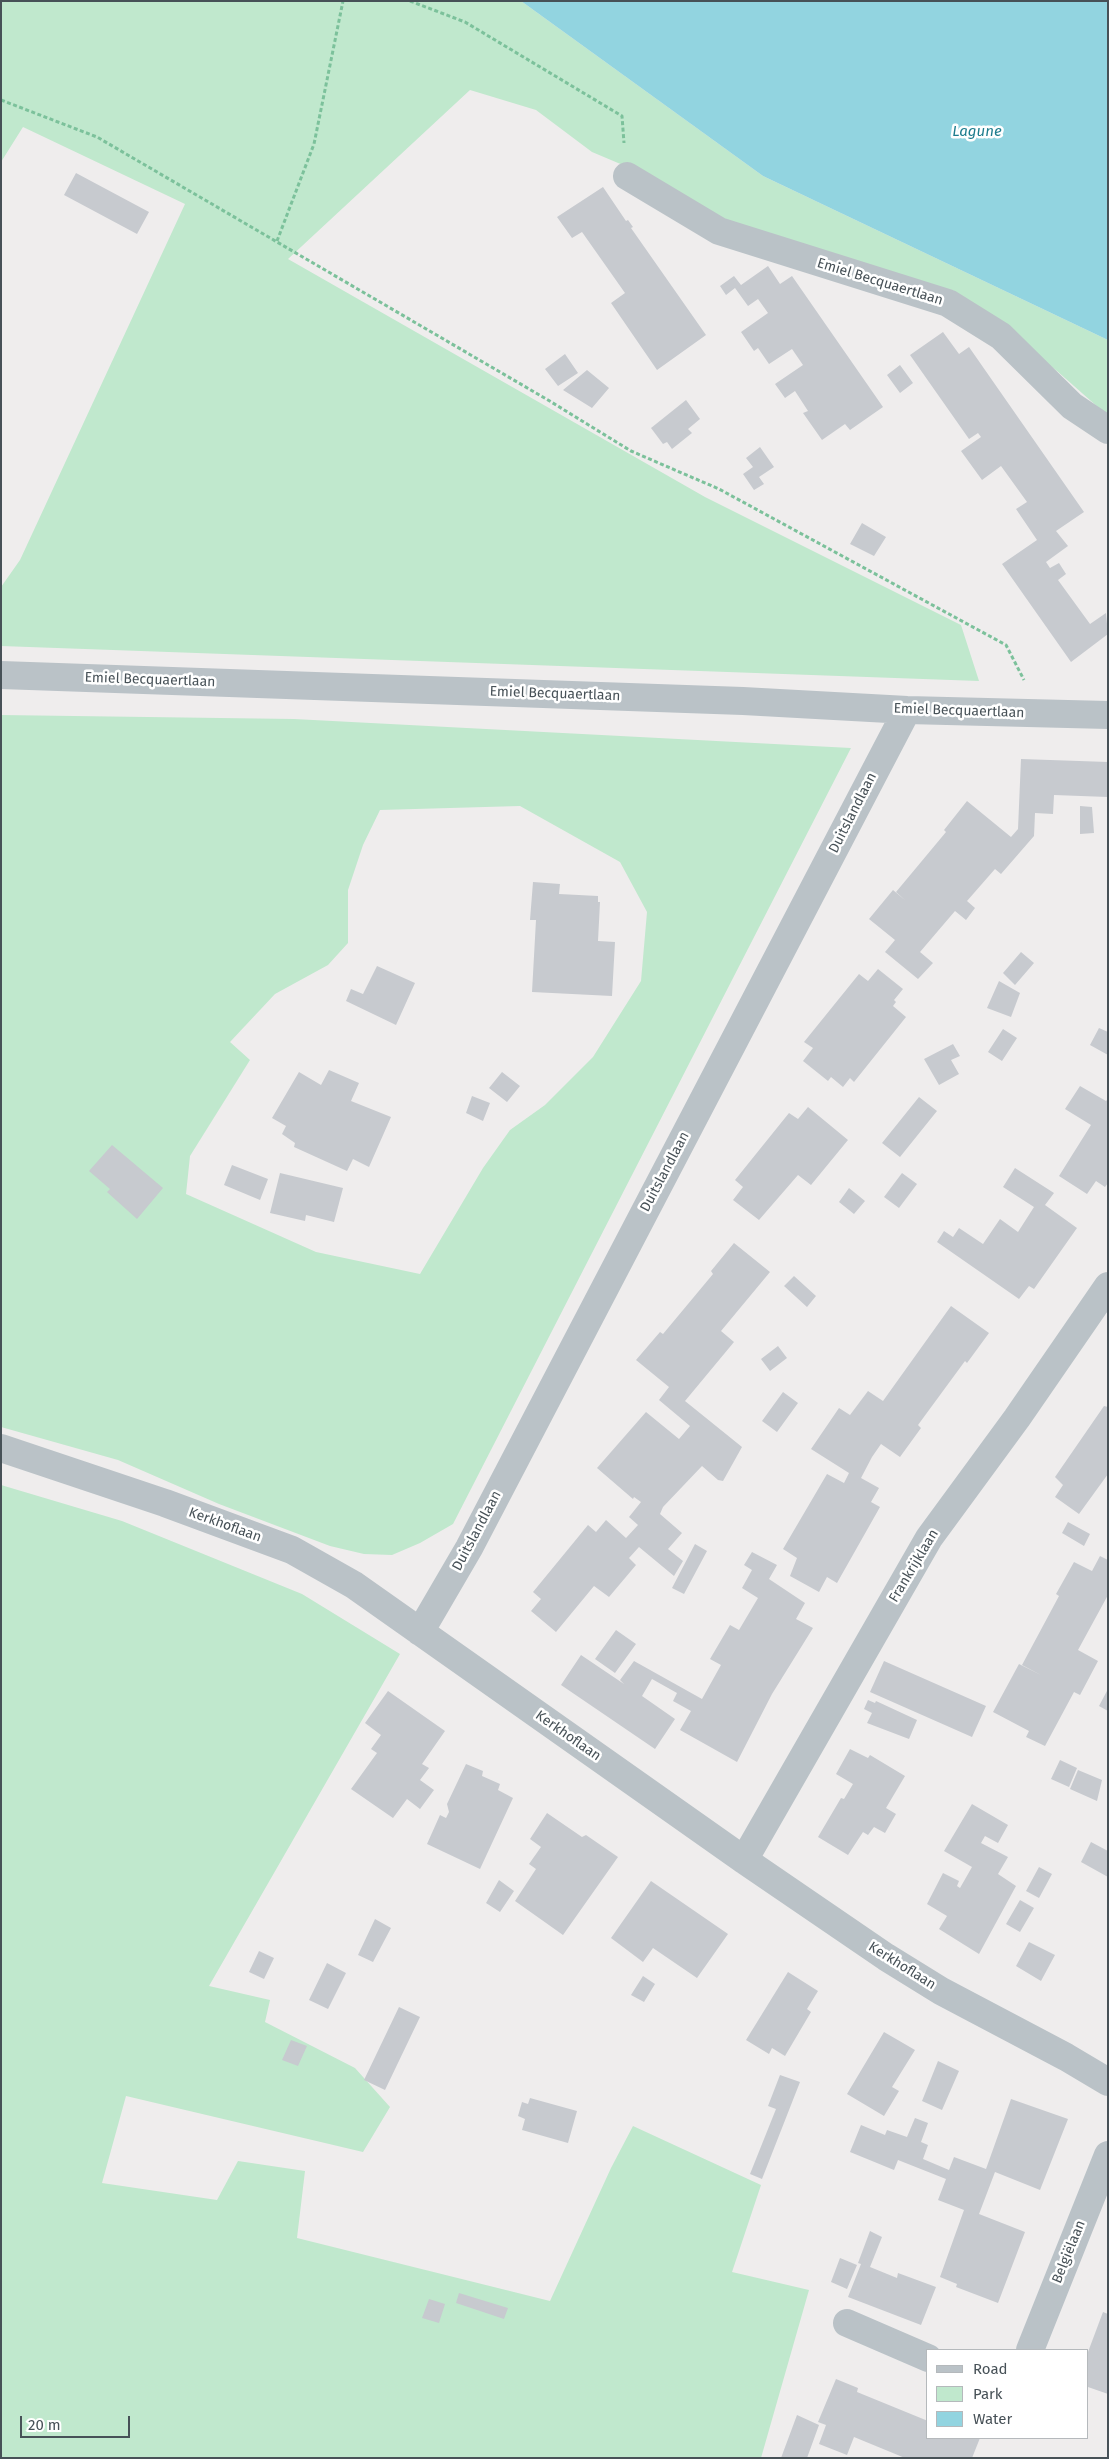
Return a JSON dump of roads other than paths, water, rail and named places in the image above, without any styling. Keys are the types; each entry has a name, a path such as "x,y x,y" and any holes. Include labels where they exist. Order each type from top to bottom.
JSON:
{"street":[{"name":"Emiel Becquaertlaan","path":"627,176 718,231 948,303 1001,336 1072,406 1108,430"},
{"name":"Emiel Becquaertlaan","path":"1,675 1108,716"},
{"name":"Duitslandlaan","path":"420,1632 469,1548 907,710"},
{"name":"Frankrijklaan","path":"744,1860 929,1538 1017,1418 1108,1286"},
{"name":"Kerkhoflaan","path":"1,1448 165,1503 292,1550 354,1585 886,1958 941,1991 1066,2057 1108,2082"},
{"name":"Belgiëlaan","path":"1030,2349 1108,2155"},
{"path":"847,2322 926,2357"}],"water":[{"name":"Lagune","path":"521,1 1108,1 1108,340 763,176"}]}
